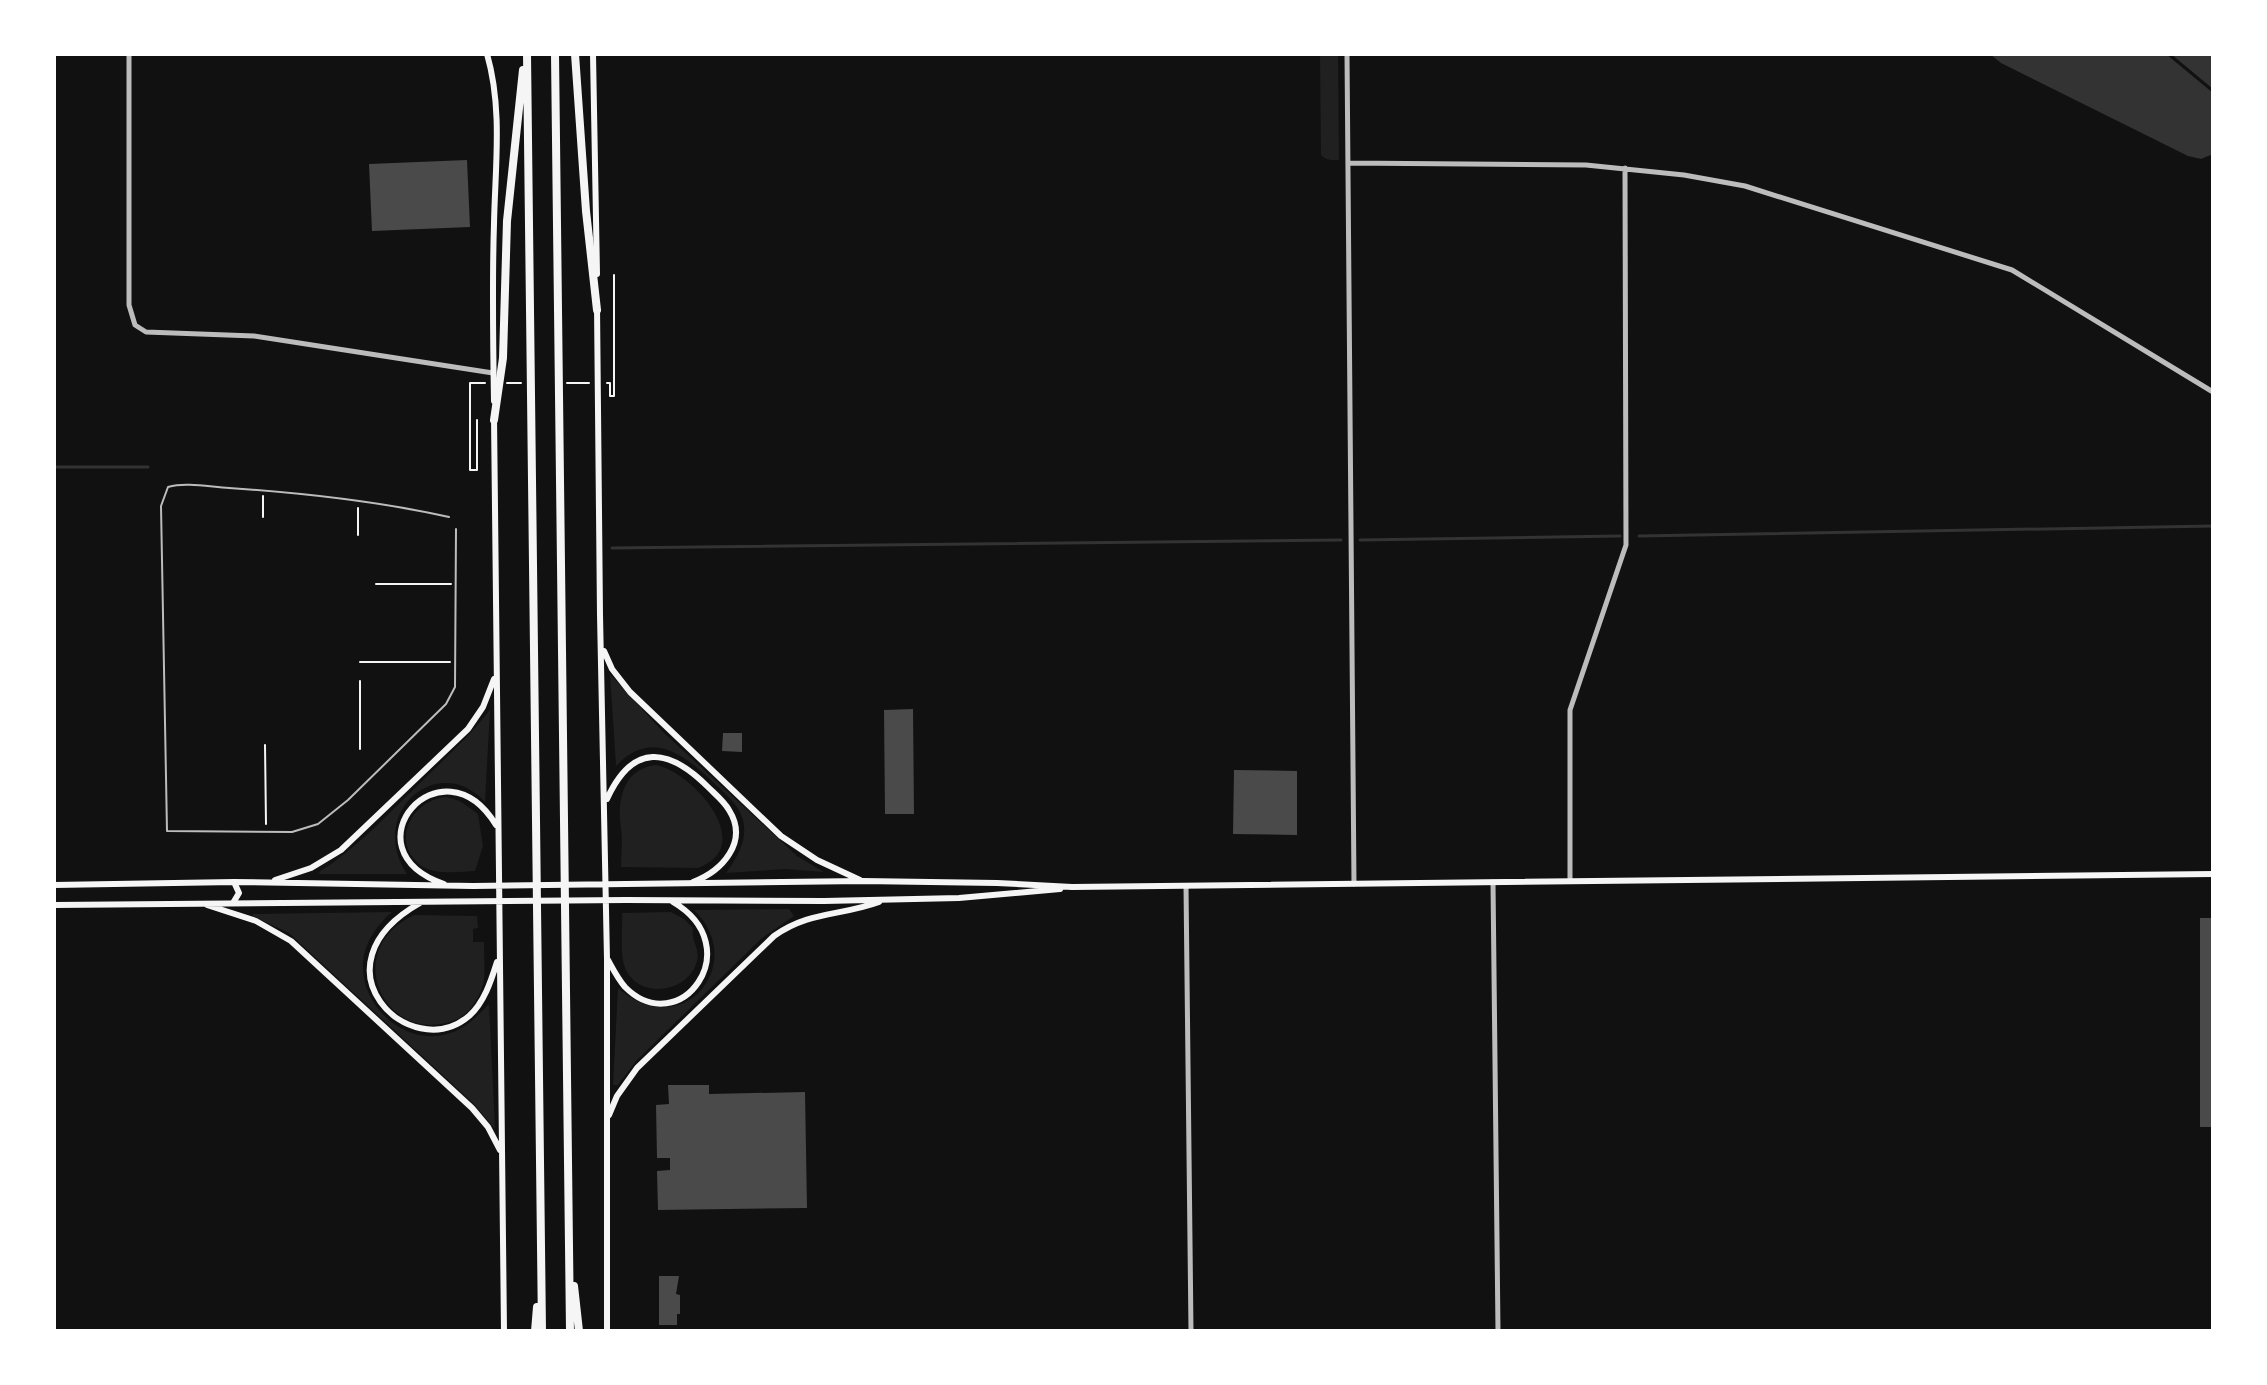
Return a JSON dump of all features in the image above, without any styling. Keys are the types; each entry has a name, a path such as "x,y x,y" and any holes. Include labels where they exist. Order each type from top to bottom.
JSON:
{"highway":[{"path":"494,420 503,358 508,206 526,54"},
{"path":"526,54 542,1331"},
{"path":"555,54 570,1331"},
{"path":"575,54 586,211 597,310"},
{"path":"569,1242 579,1331"},
{"path":"535,1331 541,1267"}],"main road":[{"path":"487,54 494,80 496,117 492,266 504,1331"},
{"path":"593,54 607,959 607,1331"},
{"path":"601,641 612,669 624,686 781,836 817,860 863,881"},
{"path":"268,882 321,863 350,843 468,729 487,699 496,673"},
{"path":"605,802 617,779 629,766 655,756 682,764 723,802 734,820 736,833 733,848 720,867 689,884"},
{"path":"451,886 418,872 404,856 401,828 410,808 432,793 457,792 479,804 497,827"},
{"path":"54,885 268,882 330,886 473,886 863,881 1072,887 2213,874"},
{"path":"233,903 239,893 234,882"},
{"path":"54,905 884,900 1015,894 1072,887"},
{"path":"607,959 624,986 644,999 673,1001 695,989 706,969 707,943 690,915 670,900"},
{"path":"608,1118 617,1096 637,1068 774,936 809,917 884,900"},
{"path":"202,903 256,921 301,950 472,1108 488,1127 502,1153"},
{"path":"420,903 388,926 378,938 372,953 371,978 375,994 385,1009 399,1019 430,1029 462,1021 474,1011 485,994 499,951"}],"street":[{"path":"129,54 129,294 135,325 153,333 227,333 284,339 493,373"},
{"path":"1347,54 1354,884"},
{"path":"1348,163 1544,163 1625,168 1745,186 2001,265 2040,285 2213,392"},
{"path":"1570,881 1570,710 1626,545 1625,168"},
{"path":"1493,882 1498,1331"},
{"path":"1186,886 1191,1331"}],"lane":[{"path":"449,517 358,500 263,491 173,486 165,491 161,506 167,831 292,832 311,828 348,800 451,699 456,662 456,529"}],"path":[{"path":"263,491 263,517"},
{"path":"358,500 358,535"},
{"path":"376,584 456,584"},
{"path":"360,662 456,662"},
{"path":"360,681 360,749"},
{"path":"265,745 266,832"}],"shaded area":[{"path":"1320,54 1338,54 1339,160 1330,160 1321,155"},
{"path":"1990,54 2166,54 2213,93 2213,154 2201,159 2188,156 2001,63"},
{"path":"2171,54 2213,54 2213,89"},
{"path":"610,674 662,731 797,856 824,872 786,869 726,873 743,842 743,820 738,809 701,771 666,750 654,747 642,749 616,766"},
{"path":"490,710 485,802 467,788 448,783 429,786 413,796 402,811 395,829 397,851 407,874 320,874 382,820 464,740"},
{"path":"655,765 669,770 700,793 721,826 722,843 715,857 698,868 621,867 620,808 624,788 635,773"},
{"path":"446,797 460,801 478,814 483,846 475,871 446,872 425,868 411,855 407,845 406,834 415,814 423,806"},
{"path":"789,909 794,916 762,938 637,1060 618,1085 613,1085 618,988 642,1003 665,1007 685,1002 701,990 711,973 714,953 709,931 694,910"},
{"path":"392,912 376,929 366,949 364,980 370,995 390,1021 418,1035 434,1036 462,1028 489,1004 495,1129 473,1103 289,933 253,916"},
{"path":"671,912 693,928 698,954 696,964 691,974 673,986 662,989 641,985 633,979 624,964 622,913"},
{"path":"414,915 477,916 478,928 473,929 473,942 484,942 484,980 475,1003 457,1019 432,1025 410,1021 393,1009 381,992 376,972 379,951 391,931"}],"building":[{"path":"467,160 470,227 372,231 369,164"},
{"path":"913,709 914,814 885,814 884,710"},
{"path":"723,733 742,733 742,752 722,751"},
{"path":"1234,770 1297,771 1297,835 1233,834"},
{"path":"2200,918 2213,918 2213,1127 2200,1127"},
{"path":"668,1085 709,1085 709,1094 805,1092 807,1208 658,1210 657,1171 670,1170 670,1158 657,1158 656,1105 669,1104"},
{"path":"659,1276 679,1276 676,1294 680,1295 680,1314 677,1314 677,1325 659,1325"}],"waterway":[{"path":"54,467 148,467"},
{"path":"1639,536 2213,526"},
{"path":"1360,540 1620,536"},
{"path":"612,548 1341,540"}]}
